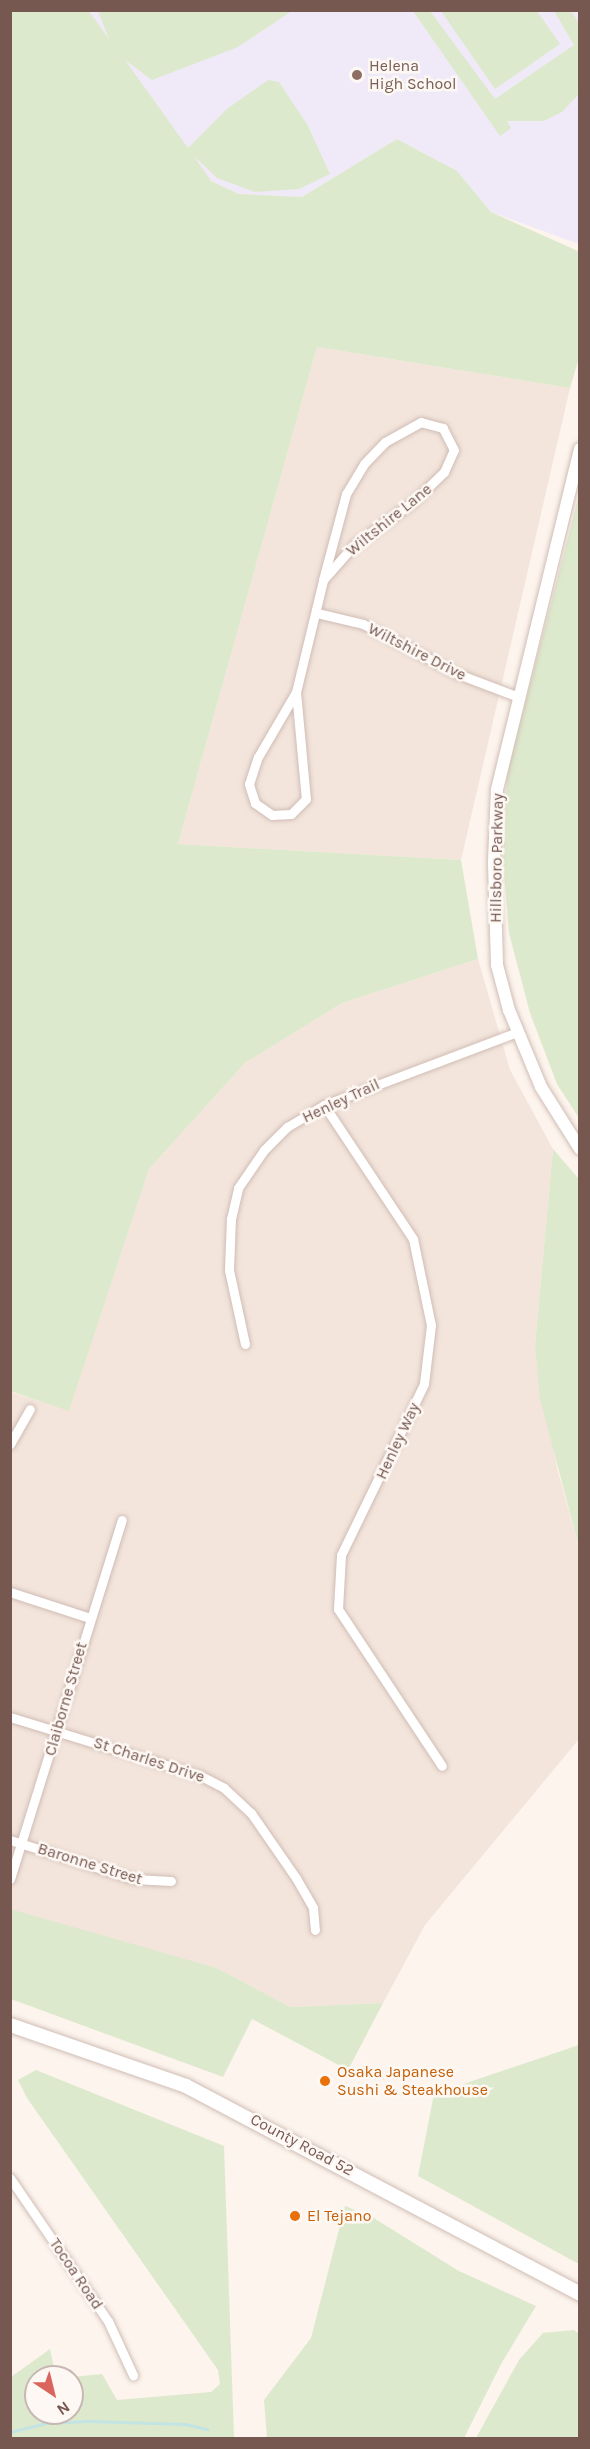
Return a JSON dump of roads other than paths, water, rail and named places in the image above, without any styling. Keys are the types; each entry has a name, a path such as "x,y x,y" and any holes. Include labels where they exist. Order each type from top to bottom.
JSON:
{"main road":[{"name":"County Road 52","path":"10,2025 121,2060 186,2086 579,2294"}],"street":[{"name":"Wiltshire Lane","path":"296,692 306,800 291,814 272,815 255,803 249,784 258,757 296,692 317,613 323,580 342,504 364,464 385,442 421,422 443,428 454,450 444,472 413,502 353,546 323,580"},
{"name":"Hillsboro Parkway","path":"579,449 516,696 496,790 494,863 497,965 517,1032 548,1099 579,1149"},
{"name":"Wiltshire Drive","path":"317,613 363,624 458,674 516,696"},
{"name":"Henley Trail","path":"244,1344 229,1270 231,1219 238,1188 274,1138 324,1105 517,1032"},
{"name":"Henley Way","path":"324,1105 413,1239 431,1325 420,1395 341,1555 338,1610 360,1647 442,1766"},
{"path":"10,1444 30,1408"},
{"name":"Claiborne Street","path":"10,1879 122,1520"},
{"path":"10,1592 90,1618"},
{"name":"St Charles Drive","path":"10,1717 200,1775 234,1796 251,1813 310,1901 315,1930"},
{"name":"Baronne Street","path":"10,1840 134,1879 171,1881"},
{"name":"Tocoa Road","path":"10,2178 108,2320 133,2375"}],"waterway":[{"path":"10,2432 46,2423 89,2421 185,2424 207,2429"}],"place":[{"name":"Helena High School","path":"357,75"},
{"name":"Osaka Japanese Sushi & Steakhouse","path":"325,2081"},
{"name":"El Tejano","path":"295,2216"}]}
